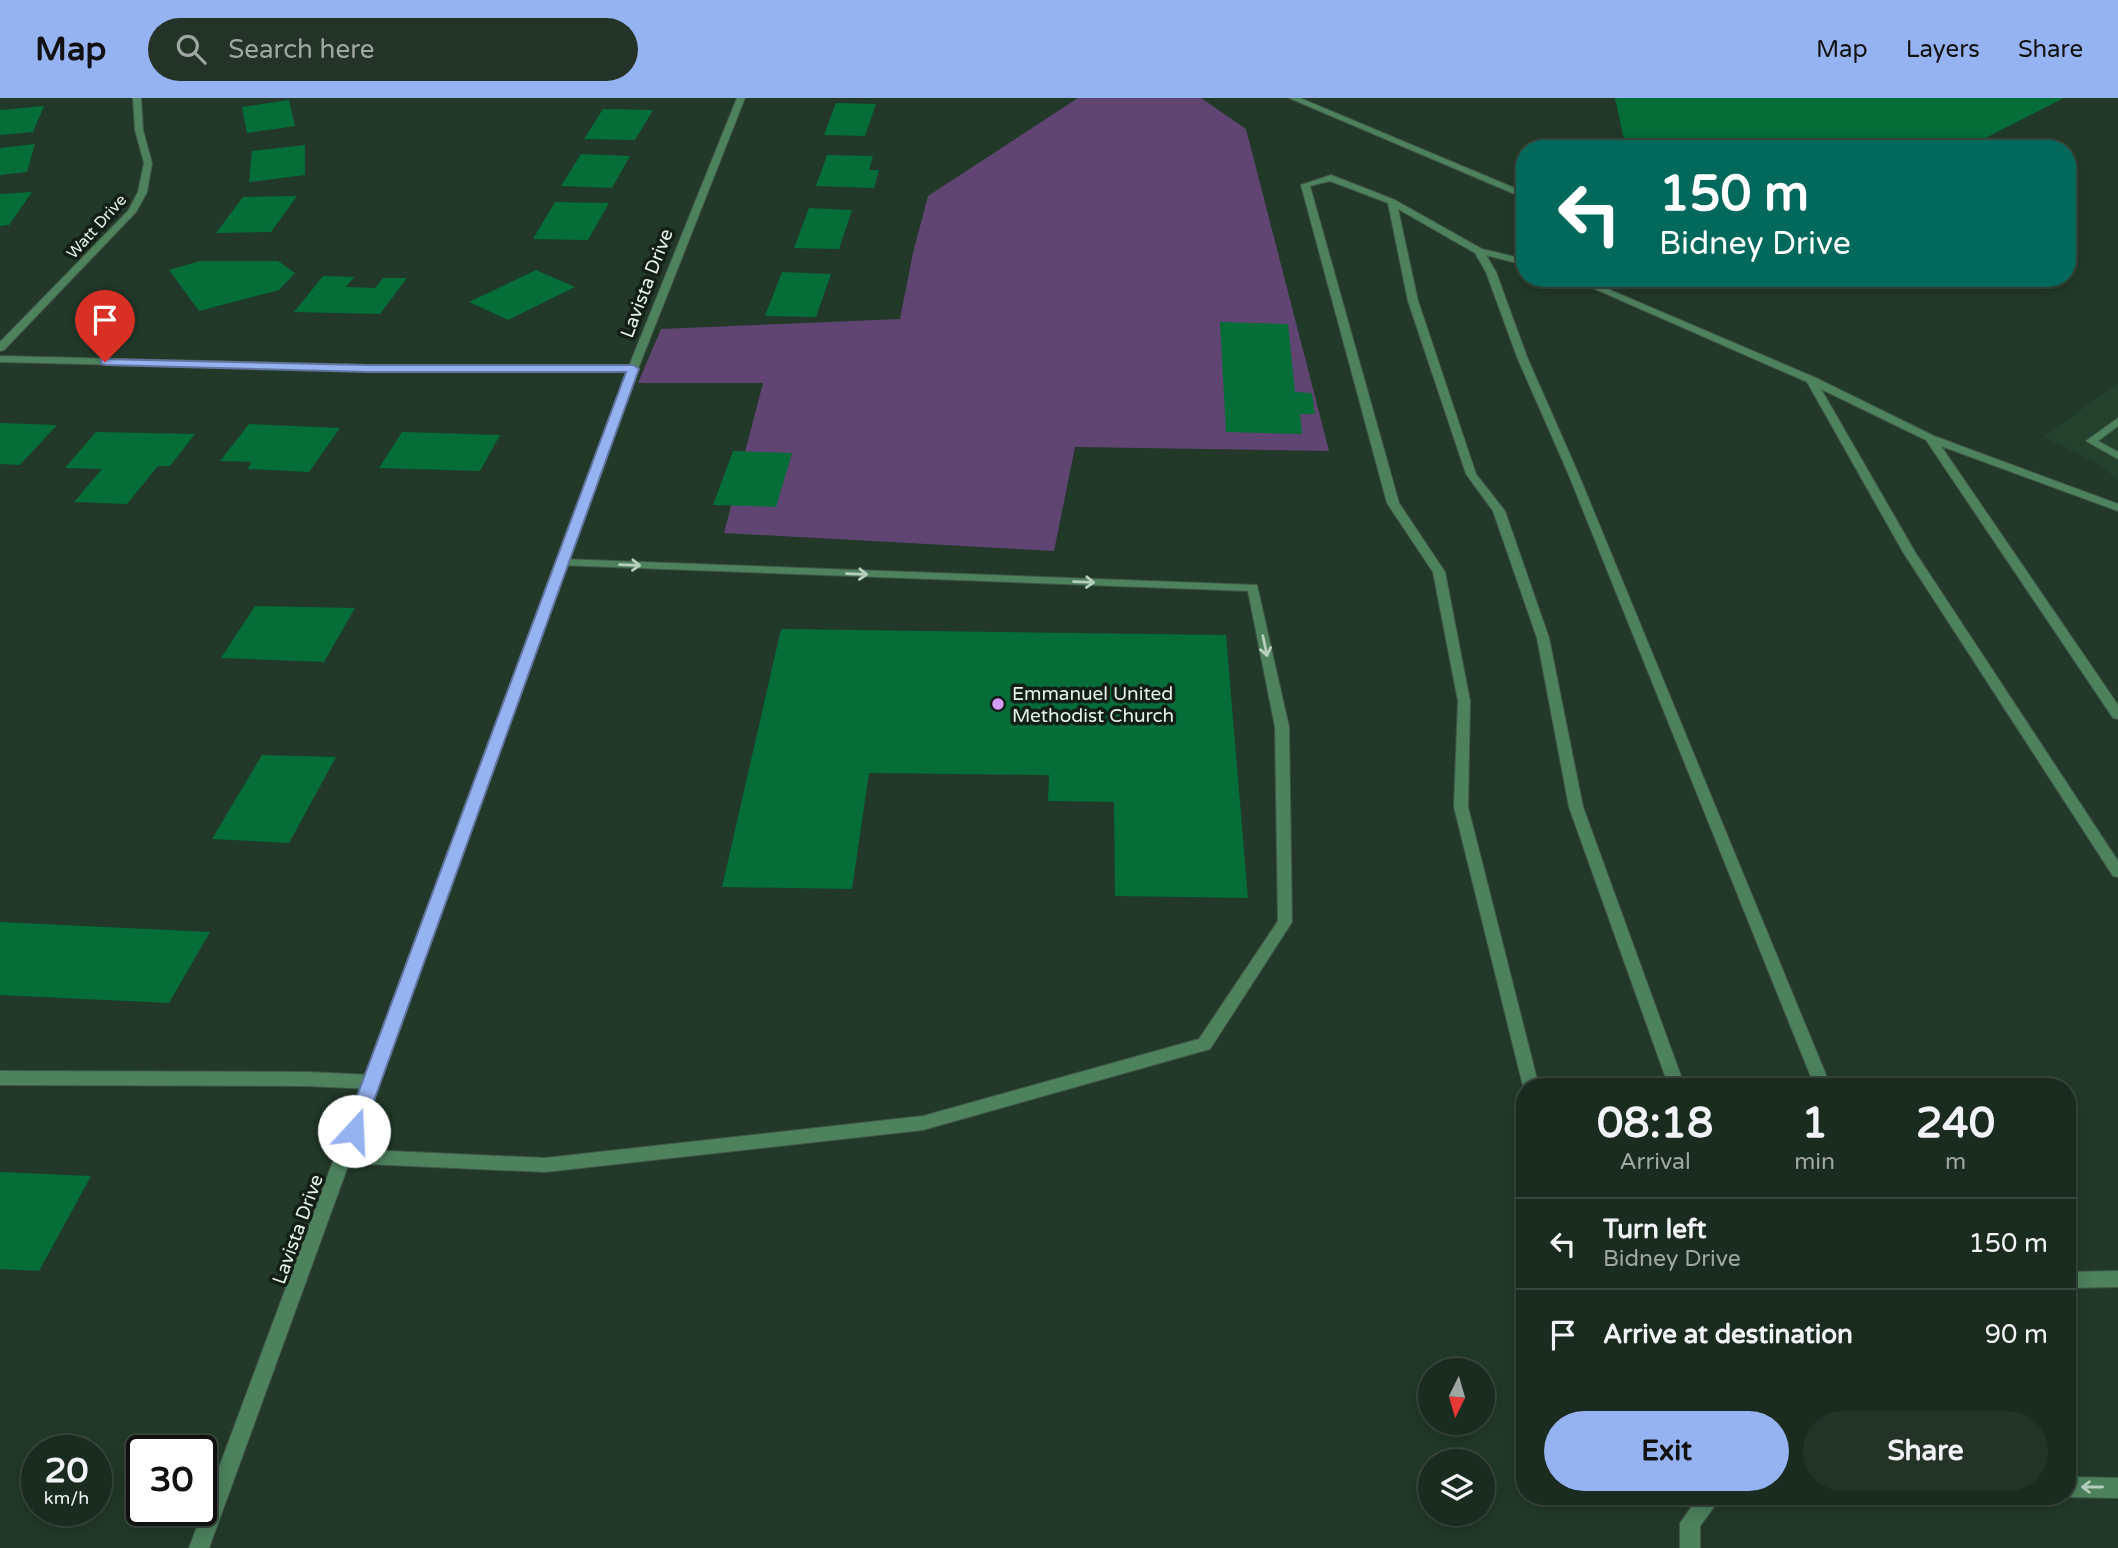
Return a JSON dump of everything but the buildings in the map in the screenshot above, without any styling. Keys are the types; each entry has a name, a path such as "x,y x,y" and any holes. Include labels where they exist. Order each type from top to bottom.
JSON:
{"street":[{"name":"Watt Drive","path":"0,348 132,212 145,189 150,167 135,116 137,98"},
{"name":"Lavista Drive","path":"199,1548 633,369 741,98"},
{"path":"1293,98 1516,192"},
{"path":"1516,260 1479,251 1392,202 1331,178 1305,185 1393,503 1439,572 1464,701 1461,807 1529,1078"},
{"path":"1392,202 1413,301 1471,474 1499,512 1543,638 1576,807 1674,1078"},
{"path":"1479,251 1491,272 1522,357 1573,473 1819,1078"},
{"path":"1595,287 1812,380 1930,438 2118,508"},
{"path":"0,359 367,368 633,369"},
{"path":"1812,380 1909,552 2118,872"},
{"path":"2118,422 2091,441 2118,456"},
{"path":"1930,438 2118,715"},
{"path":"344,1156 545,1165 923,1123 1204,1044 1285,922 1282,727 1253,588 562,563"},
{"path":"0,1078 293,1079 372,1082"},
{"path":"2076,1280 2118,1279"},
{"path":"2076,1488 2118,1488"},
{"path":"1690,1548 1690,1524 1705,1505"}],"shaded area":[{"path":"1078,98 1201,98 1246,129 1329,451 1075,447 1054,551 724,533 763,383 638,383 661,329 900,319 928,196"},
{"path":"2118,383 2118,480 2100,465 2044,437"}],"place":[{"name":"Emmanuel United Methodist Church","path":"998,704"}],"route":[{"path":"105,362 367,368 633,369 354,1131"}]}
